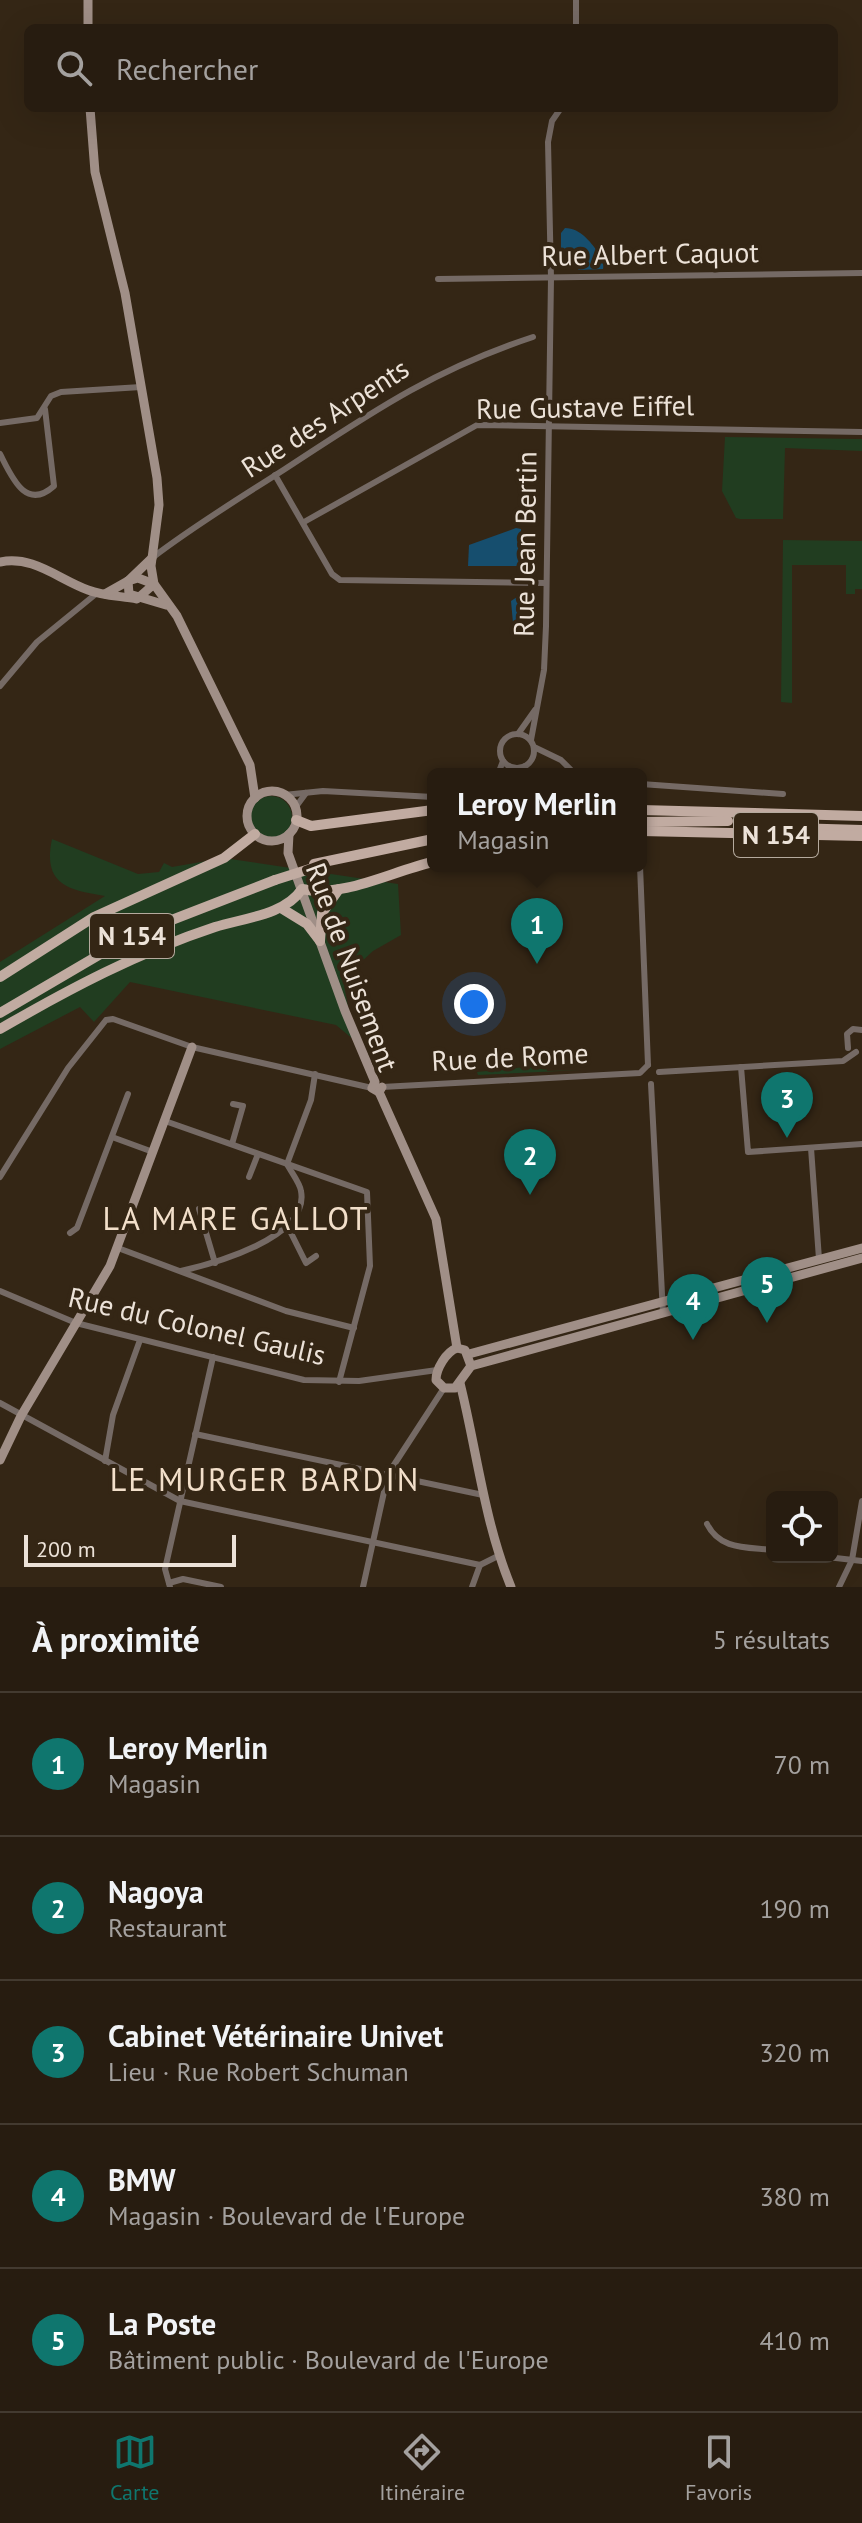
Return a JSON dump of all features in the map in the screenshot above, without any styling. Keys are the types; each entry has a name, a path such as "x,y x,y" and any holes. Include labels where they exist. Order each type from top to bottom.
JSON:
{"main road":[{"path":"647,810 750,816 862,817"},
{"path":"296,814 311,826 427,811"},
{"path":"647,829 862,817"},
{"name":"N 154","path":"647,829 860,835"},
{"name":"N 154","path":"647,830 697,834 860,835"},
{"path":"0,977 94,917 224,858 255,834"},
{"name":"N 154","path":"0,1011 133,935 274,879 315,866 427,842"},
{"path":"0,1029 134,958 179,939 281,908 294,900 302,889 319,892 339,889 427,864"},
{"path":"320,941 322,913 339,889"},
{"path":"281,908 307,924 320,941"}],"street":[{"path":"88,0 88,24"},
{"path":"576,0 576,24"},
{"path":"90,112 95,172 125,293 159,505 152,558 154,584 166,605 177,616 255,776 272,791 284,795 427,797"},
{"name":"Rue Jean Bertin","path":"533,744 544,670 551,278 548,142 552,121 558,112"},
{"name":"Rue Albert Caquot","path":"438,279 862,273"},
{"name":"Rue des Arpents","path":"152,558 421,382 476,355 533,337"},
{"path":"0,423 37,418 51,396 61,392 141,387"},
{"path":"0,454 18,489 28,493 49,490 54,486 45,409"},
{"name":"Rue Gustave Eiffel","path":"304,522 477,425 862,430"},
{"path":"275,475 332,574 340,580 546,583"},
{"path":"128,581 152,558"},
{"path":"0,562 14,559 30,563 101,594 166,605"},
{"path":"0,686 37,642 101,594 138,578 154,584"},
{"path":"128,581 129,594 137,599"},
{"path":"137,599 154,584"},
{"name":"Rue Jean Bertin","path":"518,734 537,707"},
{"path":"500,768 502,742 518,734 569,768"},
{"path":"533,744 533,758"},
{"path":"503,761 513,768 523,768 533,758 549,755"},
{"path":"255,776 255,798 247,812 250,828 255,834 271,841 289,834 306,793"},
{"path":"647,784 783,794"},
{"path":"255,798 272,791"},
{"path":"284,795 296,814"},
{"name":"Rue de Nuisement","path":"289,834 288,853 320,941 377,1087 436,1219 457,1348"},
{"name":"Rue de Nuisement","path":"271,841 288,853"},
{"path":"640,872 648,1065 640,1073 644,1082 651,1084 657,1081 659,1072"},
{"name":"Rue de Rome","path":"0,1175 68,1068 106,1020 113,1019 192,1047 377,1087 640,1073"},
{"path":"848,1048 847,1034 853,1029 862,1030"},
{"path":"0,1460 21,1416 118,1248 192,1047"},
{"path":"848,1048 859,1053"},
{"path":"835,1060 848,1048"},
{"path":"648,1065 659,1072 848,1060 859,1053"},
{"path":"741,1067 748,1152 862,1144"},
{"path":"287,1164 311,1100 315,1074"},
{"path":"651,1084 662,1307"},
{"path":"70,1233 77,1228 128,1094"},
{"path":"232,1144 243,1106 233,1104"},
{"path":"165,1121 367,1192 370,1266 339,1382"},
{"path":"112,1137 153,1152"},
{"path":"811,1148 819,1259"},
{"path":"249,1177 258,1154"},
{"path":"181,1271 215,1263 259,1245 287,1225 301,1207 302,1190 287,1164"},
{"path":"199,1209 215,1263"},
{"path":"287,1225 306,1263 316,1256"},
{"path":"118,1248 286,1311 354,1328"},
{"path":"862,1248 819,1259 662,1307 471,1366 455,1388 444,1388 436,1380 437,1370 457,1348 469,1354 662,1307 862,1258"},
{"name":"Rue du Colonel Gaulis","path":"0,1291 76,1323 304,1380 339,1382 437,1370"},
{"path":"105,1461 113,1415 140,1340"},
{"path":"469,1354 471,1366"},
{"path":"213,1357 165,1569 170,1585 183,1579 221,1587"},
{"path":"460,1383 498,1556 511,1587"},
{"path":"363,1587 388,1474 444,1388"},
{"path":"0,1403 180,1501 480,1565 498,1556"},
{"path":"195,1434 483,1495"},
{"path":"839,1587 852,1560 862,1501"},
{"path":"707,1524 712,1534 726,1545 766,1549"},
{"path":"838,1558 862,1561"},
{"path":"472,1587 480,1565"}],"green space":[{"path":"725,437 862,439 862,451 785,448 783,519 740,519 736,518 722,491"},
{"path":"783,540 862,541 862,589 855,589 855,594 846,594 846,565 792,565 792,703 781,702"},
{"path":"271,796 286,802 292,817 286,832 271,838 256,832 250,817 256,802"},
{"path":"52,839 138,874 159,872 164,863 172,867 224,858 398,884 401,935 373,951 343,979 354,1040 336,1025 130,982 94,1022 80,1007 0,1049 0,962 105,896 70,888 55,876 50,855"},
{"path":"546,1065 547,1071 581,1070 478,1075 477,1072"}],"water":[{"path":"565,228 577,231 588,240 604,261 603,269 579,270 561,256 561,233"},
{"path":"516,528 521,529 522,566 468,566 469,545"},
{"path":"517,597 536,602 537,621 513,623 511,601"}],"place":[{"name":"Leroy Merlin","path":"537,964"},
{"name":"Cabinet Vétérinaire Univet","path":"787,1138"},
{"name":"Nagoya","path":"530,1195"},
{"name":"La Poste","path":"767,1323"},
{"name":"BMW","path":"693,1340"}],"district":[{"name":"LA MARE GALLOT","path":"236,1219"},
{"name":"LE MURGER BARDIN","path":"265,1480"}]}
